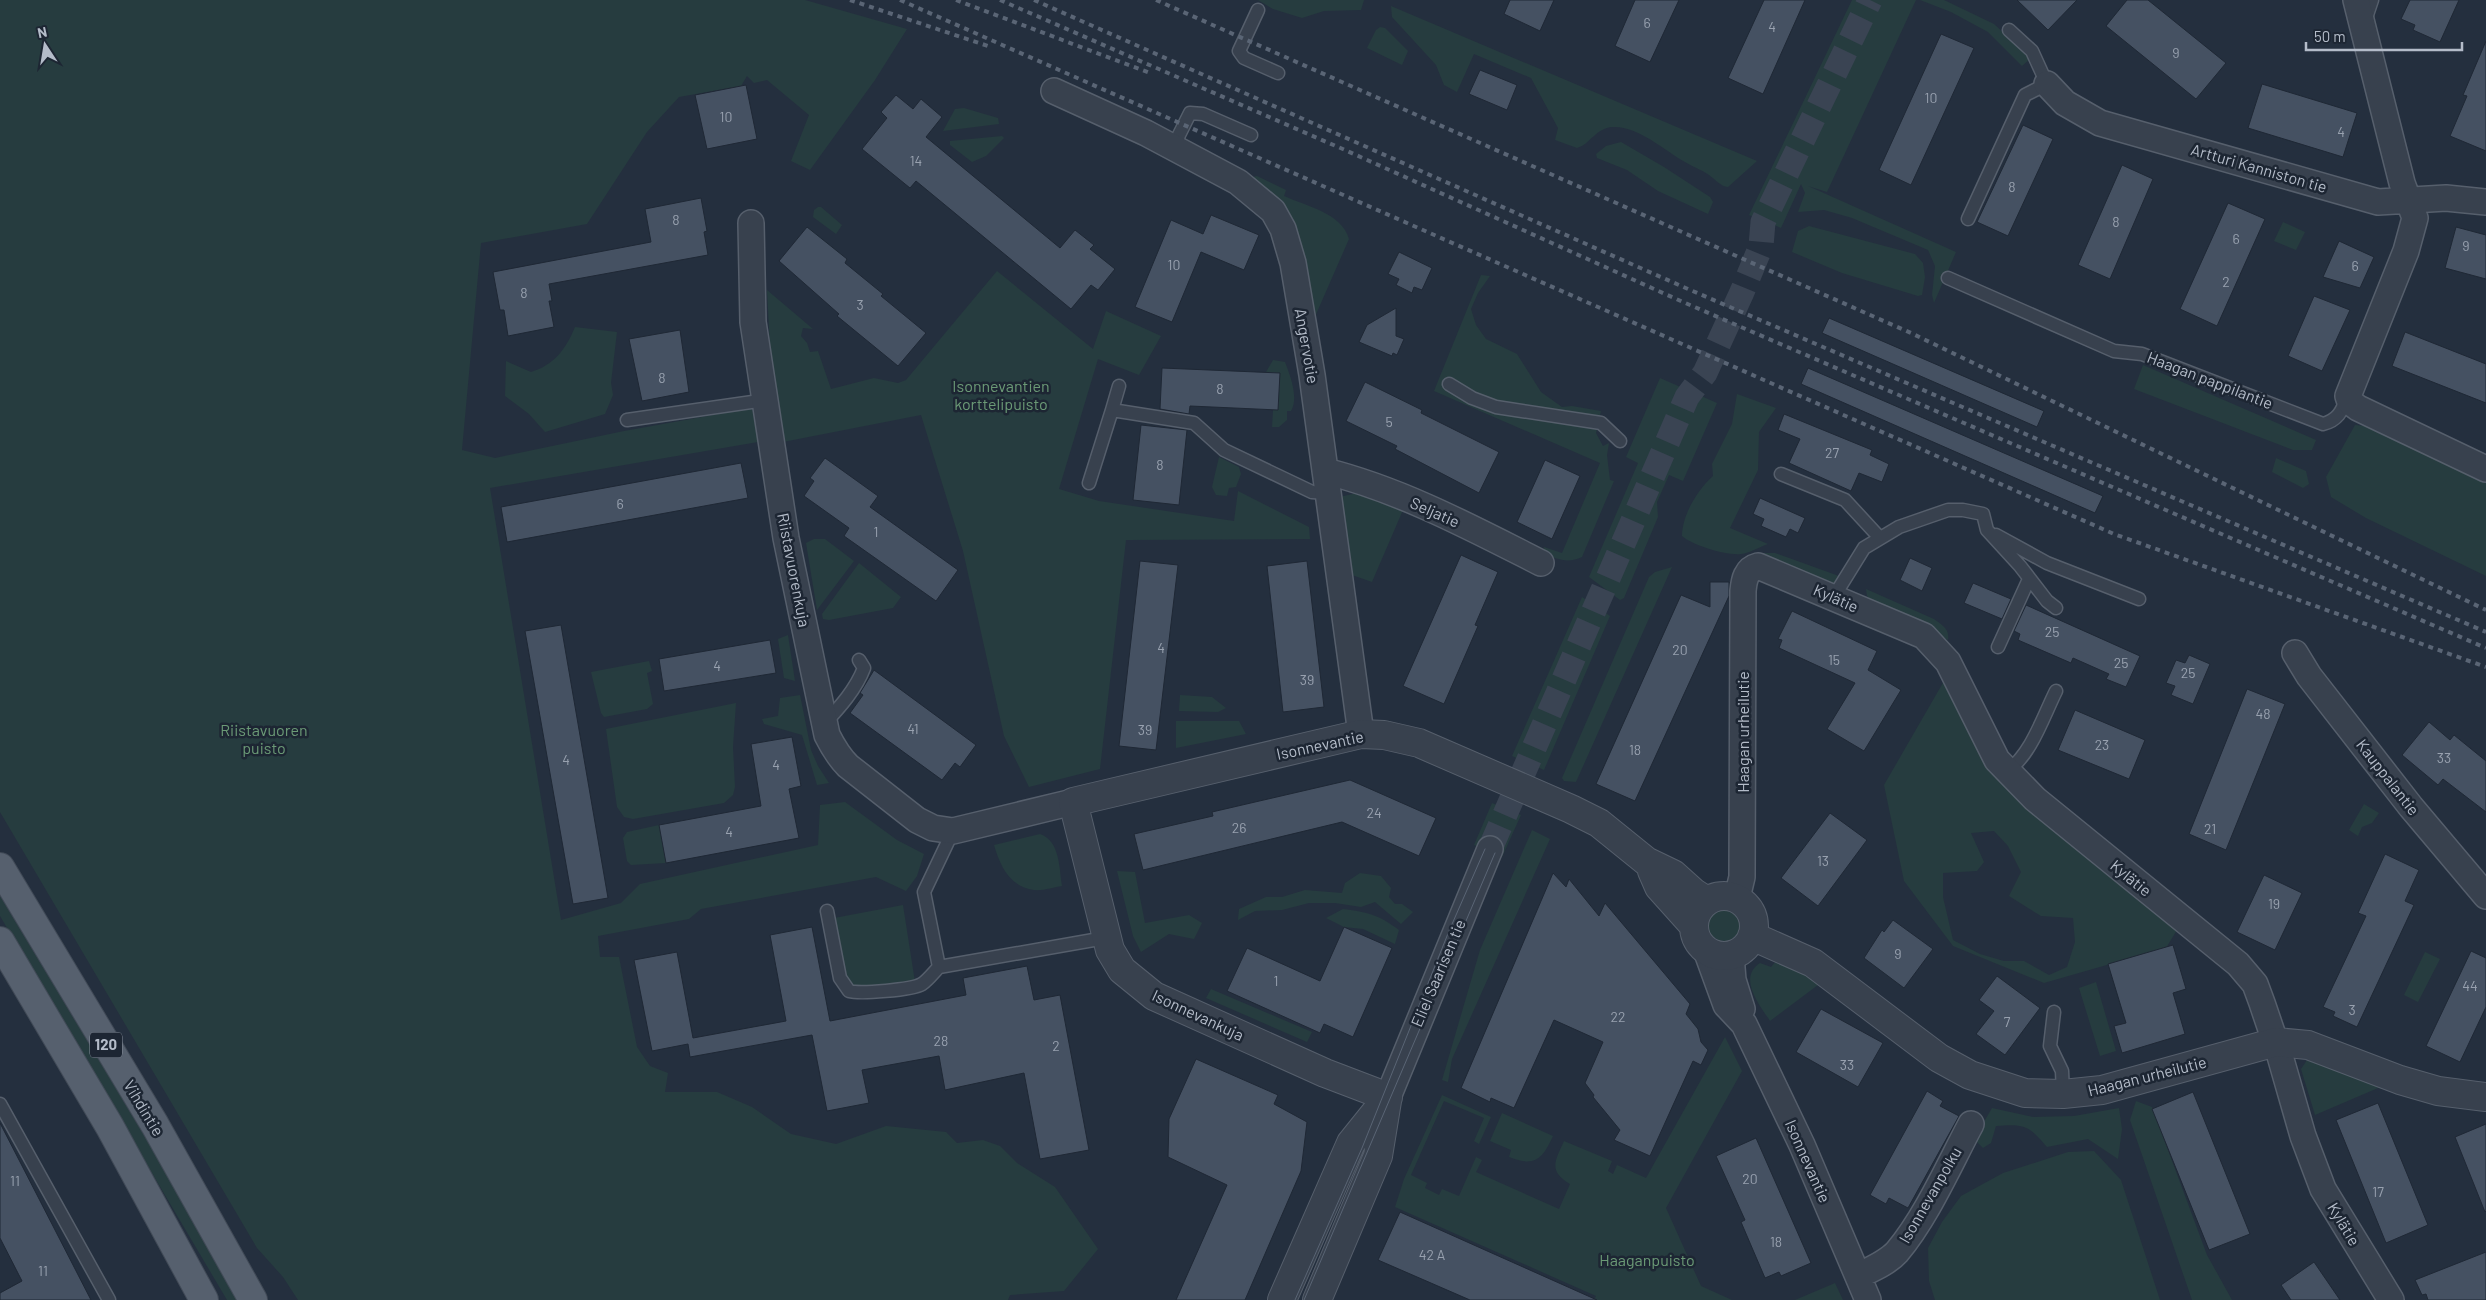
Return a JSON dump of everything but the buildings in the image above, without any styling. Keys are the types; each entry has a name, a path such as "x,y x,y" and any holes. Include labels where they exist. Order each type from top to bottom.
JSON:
{"main road":[{"name":"Vihdintie","path":"0,867 155,1125 252,1300"},
{"name":"120","path":"0,941 110,1127 204,1300"}],"street":[{"name":"Haagan pappilantie","path":"2348,396 2406,251 2414,218 2410,201 2402,182 2356,0"},
{"name":"Artturi Kanniston tie","path":"2047,84 2065,103 2100,123 2378,202 2446,198 2486,202"},
{"name":"Angervotie","path":"1054,91 1175,149 1238,182 1257,196 1272,211 1283,229 1293,263 1327,482 1361,734"},
{"name":"Riistavuorenkuja","path":"751,223 753,322 786,538 825,723 832,745 838,756 848,766 917,820 933,828 962,828"},
{"path":"2348,396 2350,402 2358,408 2486,469"},
{"name":"Seljatie","path":"1327,482 1361,480 1438,513 1542,563"},
{"name":"Kylätie","path":"1753,568 1764,567 1924,636 1948,662 1997,760 2007,771 2035,799 2238,964 2255,984 2276,1042 2303,1136 2323,1189 2391,1300"},
{"name":"Haagan urheilutie","path":"1737,898 1742,877 1743,591 1744,581 1753,568"},
{"name":"Kauppalantie","path":"2295,653 2309,676 2411,807 2486,896"},
{"name":"Isonnevantie","path":"962,828 1361,734 1384,735 1419,743 1537,793 1598,823 1646,861 1673,874 1693,892 1707,901"},
{"name":"Isonnevankuja","path":"1073,802 1105,938 1122,970 1154,996 1325,1073 1388,1097"},
{"name":"Eliel Saarisen tie","path":"1317,1300 1378,1156 1388,1097 1490,849"},
{"name":"Isonnevantie","path":"1646,861 1659,887 1684,912 1710,944 1726,1005 1744,1024 1802,1145 1868,1300"},
{"path":"1716,896 1737,898 1750,910 1754,927 1747,945 1710,944 1695,916 1707,901 1716,896"},
{"name":"Haagan urheilutie","path":"1752,936 1813,963 1939,1058 1970,1075 2025,1093 2063,1094 2102,1090 2276,1042 2308,1045 2400,1080 2438,1091 2486,1097"},
{"name":"Eliel Saarisen tie","path":"1282,1300 1351,1143 1388,1097"},
{"name":"Isonnevanpolku","path":"1858,1276 1886,1262 1897,1252 1922,1214 1971,1124"}],"lane":[{"path":"2364,27 2372,0"},
{"path":"1258,10 1239,52 1244,58 1278,73"},
{"path":"1968,219 2025,95 2047,84 2032,51 2009,30"},
{"path":"1175,149 1179,135 1190,113 1203,114 1251,135"},
{"name":"Haagan pappilantie","path":"1948,278 2114,351 2142,354 2324,424 2333,421 2341,412 2348,396"},
{"path":"1448,384 1472,398 1496,407 1601,423 1620,441"},
{"path":"1089,483 1119,386"},
{"path":"627,420 766,400"},
{"path":"1112,410 1194,423 1224,450 1312,492 1327,482"},
{"path":"1781,474 1845,500 1880,538"},
{"path":"1833,598 1864,548 1899,527 1948,510 1963,510 1983,514 1987,530 2056,608"},
{"path":"1987,530 2047,563 2139,599"},
{"path":"1998,646 2029,579"},
{"path":"825,723 838,710 860,679 864,668 859,660"},
{"path":"2007,771 2015,766 2032,739 2056,691"},
{"path":"938,967 924,892 962,828"},
{"path":"827,911 840,978 849,991 859,993 912,987 922,984 938,967 1105,938"},
{"path":"2054,1012 2050,1046 2062,1071 2063,1094"},
{"path":"0,1104 108,1300"}],"green space":[{"name":"Riistavuoren puisto","path":"0,0 805,0 907,29 875,80 810,170 791,161 809,115 767,80 754,83 747,76 741,86 679,97 647,132 587,224 481,243 462,450 495,458 624,431 752,408 758,442 490,488 561,920 621,903 640,884 818,845 820,805 845,802 897,840 924,854 917,876 906,891 876,877 701,909 689,919 598,936 600,957 619,957 637,1047 650,1066 668,1073 665,1092 717,1092 752,1107 791,1134 836,1144 886,1126 946,1132 957,1143 983,1140 1000,1146 1017,1163 1055,1187 1098,1249 1064,1291 1010,1295 1008,1300 298,1300 283,1277 257,1248 0,812"},
{"path":"1258,0 1364,0 1361,10 1324,11 1302,18 1273,9"},
{"path":"1852,0 1916,0 1827,192 1808,186 1956,252 1934,303 1932,295 1935,266 1928,250 1852,218 1824,210 1798,212 1805,193 1801,184 1781,228 1749,215"},
{"path":"1920,0 1944,0 1994,24 2031,58 2022,66 1988,32 1951,12"},
{"path":"1391,6 1757,161 1728,187 1720,184 1706,173 1632,130 1607,128 1577,148 1555,140 1558,128 1531,78 1474,54 1457,92 1444,85 1436,65 1392,17"},
{"path":"1380,27 1385,28 1408,51 1402,65 1367,48 1376,30"},
{"path":"964,108 998,118 999,124 943,131 955,109"},
{"path":"1002,136 1004,138 986,156 972,162 950,145 950,141"},
{"path":"1621,142 1710,197 1713,202 1708,214 1658,191 1627,170 1597,158 1596,154 1606,146"},
{"path":"1257,176 1286,190 1284,196 1331,217 1345,230 1349,239 1314,319 1248,178"},
{"path":"821,207 842,225 836,234 813,217 814,210"},
{"path":"2283,222 2305,232 2296,250 2274,241"},
{"path":"1809,226 1915,254 1923,263 1925,277 1922,295 1918,296 1842,273 1792,252 1798,231"},
{"name":"Isonnevantien korttelipuisto","path":"997,271 1093,349 1106,311 1161,336 1139,375 1098,359 1059,489 1099,501 1234,521 1238,491 1309,527 1310,539 1126,540 1100,769 1029,787 1004,736 963,551 921,415 783,442 772,386 767,290 813,329 803,328 801,336 807,343 810,352 818,351 831,389 874,378 898,383 906,380"},
{"path":"1481,275 1490,276 1478,293 1471,309 1476,325 1486,339 1517,354 1541,392 1562,407 1572,406 1601,411 1596,433 1603,446 1609,443 1607,455 1610,480 1614,481 1582,557 1577,559 1562,560 1553,557 1543,553 1544,547 1562,553 1600,463 1434,391"},
{"path":"575,327 617,332 611,383 613,395 605,414 545,432 529,414 505,396 506,361 531,372 539,369 558,355 568,342"},
{"path":"1273,360 1285,362 1294,393 1291,411 1287,411 1287,420 1279,427 1272,427 1273,410 1278,410 1280,374 1266,372"},
{"path":"2143,365 2316,440 2312,450 2293,450 2134,389"},
{"path":"1660,378 1717,403 1683,481 1669,475 1657,502 1658,517 1624,598 1620,600 1589,577 1638,463 1626,457"},
{"path":"1737,394 1776,408 1759,432 1758,470 1730,528 1768,544 1741,554 1719,552 1701,546 1682,536 1685,520 1692,503 1707,481 1713,476 1712,464 1732,424"},
{"path":"2355,425 2370,427 2404,439 2457,465 2486,483 2486,576 2366,518 2331,497 2326,477"},
{"path":"1219,457 1239,467 1241,474 1236,487 1229,488 1227,496 1216,495 1212,487"},
{"path":"2276,458 2306,471 2309,484 2303,488 2272,472"},
{"path":"1362,492 1403,510 1372,582 1349,574 1339,497"},
{"path":"814,539 825,539 854,561 817,610 806,543"},
{"path":"1761,553 1775,553 1839,576 1835,585 1772,557 1762,556"},
{"path":"859,563 901,597 893,608 829,620 823,619 822,614"},
{"path":"1672,567 1576,782 1564,781 1562,778 1649,577 1655,572"},
{"path":"1866,589 1934,619 1947,630 1948,640 1921,623 1872,601 1867,596"},
{"path":"1582,597 1610,616 1544,770 1512,756"},
{"path":"788,635 795,681 784,678 778,639"},
{"path":"649,661 652,671 647,673 653,704 647,709 604,717 601,713 591,672"},
{"path":"1944,681 1962,715 2177,930 2166,948 2044,983 1953,946 1904,881 1884,785","holes":["1994,831 2008,846 2021,872 2009,896 2041,916 2073,918 2075,942 2067,967 2049,975 2024,961 2004,961 1980,954 1953,940 1943,897 1943,873 1977,871 1984,862 1971,833"]},
{"path":"800,695 811,750 818,766 829,783 817,785 802,735 764,724 762,719 778,716 780,698"},
{"path":"1180,695 1212,697 1226,708 1218,712 1179,711"},
{"path":"736,703 733,747 735,787 733,795 724,803 633,819 624,817 617,807 606,729"},
{"path":"1176,721 1239,721 1246,734 1176,748"},
{"path":"1492,803 1521,815 1502,857 1474,845"},
{"path":"2364,804 2379,813 2372,823 2362,827 2358,836 2349,830"},
{"path":"659,825 666,863 631,865 627,861 623,838 627,832"},
{"path":"1532,830 1550,839 1452,1059 1448,1082 1442,1080 1480,950"},
{"path":"1040,834 1047,837 1055,849 1062,886 1034,890 1018,885 1007,874 999,860 994,845"},
{"path":"1117,871 1135,872 1145,923 1189,915 1202,923 1194,939 1169,934 1141,952 1133,936"},
{"path":"1360,873 1381,876 1391,888 1389,897 1395,904 1402,904 1413,912 1401,924 1375,902 1361,907 1335,903 1309,903 1282,910 1255,911 1238,920 1239,909 1266,897 1282,897 1305,890 1342,893 1345,883"},
{"path":"0,896 147,1140 240,1300 227,1300 0,916"},
{"path":"903,905 915,982 867,989 853,986 843,970 834,918"},
{"path":"1343,909 1373,915 1392,925 1399,930 1395,944 1363,929 1344,927 1326,918"},
{"path":"1724,909 1735,914 1740,925 1735,936 1724,941 1713,936 1708,925 1713,914"},
{"path":"2425,952 2440,959 2418,1002 2404,995"},
{"path":"1776,961 1822,982 1770,1021 1756,1000 1750,984 1750,976 1753,969 1760,963 1771,967"},
{"path":"2096,982 2116,1051 2100,1056 2079,988"},
{"path":"1211,989 1312,1032 1307,1042 1206,998"},
{"name":"Haaganpuisto","path":"1725,1037 1742,1071 1666,1208 1701,1286 1732,1300 1594,1300 1596,1296 1395,1207 1404,1179 1442,1095 1491,1117 1479,1144 1474,1141 1484,1118 1444,1101 1411,1175 1427,1183 1425,1188 1439,1195 1442,1189 1459,1196 1476,1157 1482,1160 1476,1172 1559,1209 1570,1184 1559,1175 1555,1165 1564,1141 1612,1161 1608,1171 1613,1174 1617,1165 1646,1178"},
{"path":"2314,1059 2379,1083 2378,1088 2315,1115 2301,1069 2307,1060"},
{"path":"2136,1101 2152,1107 2207,1255 2232,1300 2192,1300 2130,1120"},
{"path":"1992,1108 2033,1117 2074,1116 2119,1108 2122,1129 2118,1159 2088,1139 2047,1147 2030,1130 2014,1125 1996,1126 1991,1143 1983,1148 1974,1139"},
{"path":"1502,1113 1553,1136 1541,1156 1531,1161 1518,1160 1509,1157 1511,1150 1490,1141"},
{"path":"2094,1151 2121,1180 2160,1300 1935,1300 1929,1281 1928,1248 1942,1222 1961,1196 2003,1173 2068,1152"},
{"path":"1835,1283 1843,1300 1795,1300"}],"tunnel":[{"path":"1490,849 1687,397 1705,373 1742,292 1761,246 1763,222 1870,0"}],"tram line":[{"path":"1295,1300 1362,1148 1449,931 1485,849"},
{"path":"1304,1300 1495,853"}],"railway":[{"path":"850,0 991,47"},
{"path":"900,0 2114,534 2486,667"},
{"path":"956,0 1150,73"},
{"path":"1000,0 1345,150 1683,302 2486,648"},
{"path":"1034,0 1688,289 2486,632"},
{"path":"1156,0 1911,333 2486,610"}]}
